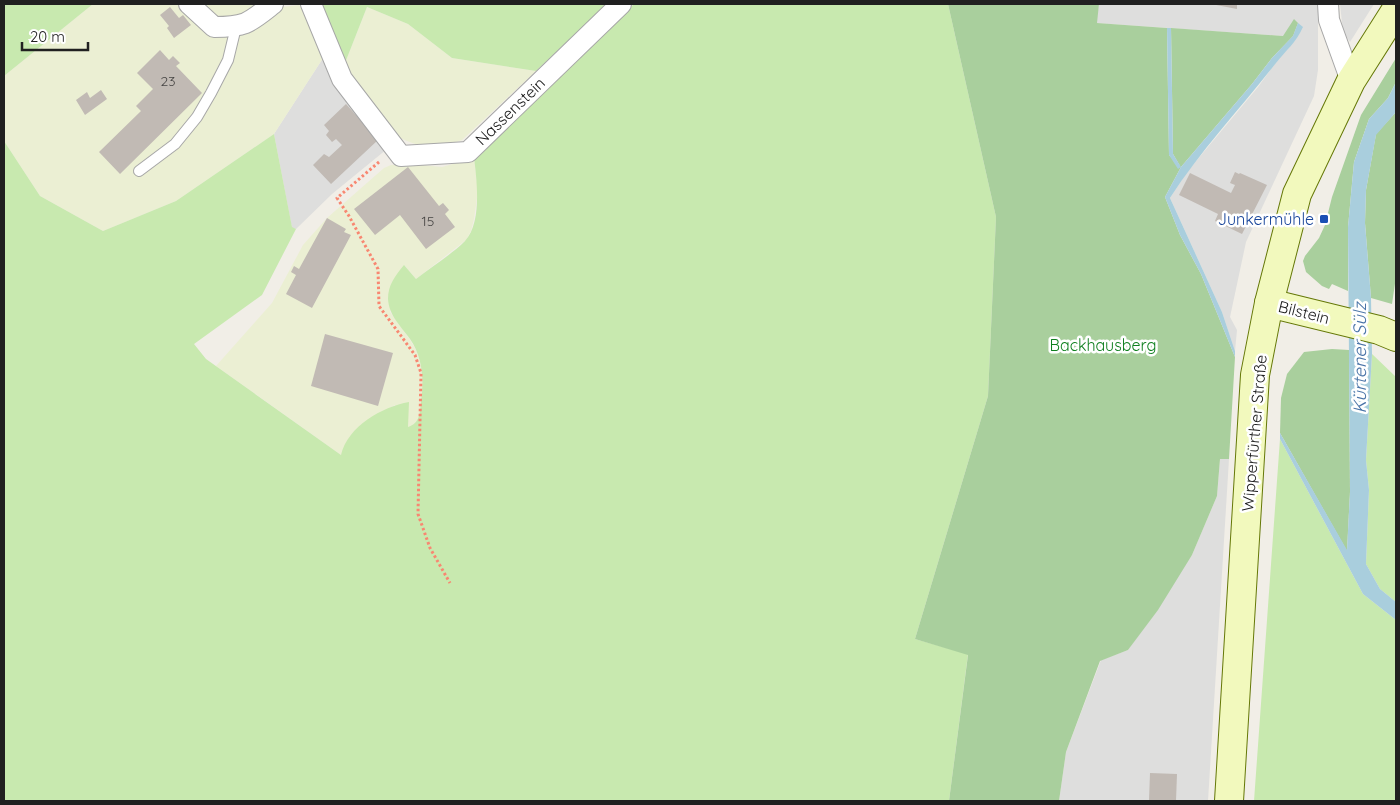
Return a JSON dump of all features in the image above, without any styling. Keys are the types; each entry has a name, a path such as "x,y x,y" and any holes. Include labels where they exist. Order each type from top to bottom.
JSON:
{"main road":[{"name":"Wipperfürther Straße","path":"1229,801 1255,375 1269,303 1297,194 1350,81 1396,10"},
{"name":"Bilstein","path":"1269,303 1391,334"}],"street":[{"path":"189,4 214,27 236,27 251,21 273,4"},
{"path":"311,4 342,79 401,156"},
{"name":"Nassenstein","path":"401,156 468,152 621,4"},
{"path":"1328,4 1329,20 1350,81"}],"lane":[{"path":"139,170 175,144 197,116 212,93 228,60 236,27"}],"path":[{"path":"401,156 379,162 337,198 378,269 379,306 415,355 421,373 418,514 430,548 450,583"}],"shaded area":[{"path":"1099,4 1318,4 1318,70 1314,96 1246,242 1230,317 1237,330 1235,351 1222,312 1170,198 1187,172 1258,87 1277,61 1283,36 1096,23"},
{"path":"1340,4 1374,4 1350,42 1343,32"},
{"path":"325,55 343,97 387,149 332,194 296,229 292,228 274,134"},
{"path":"1220,459 1229,459 1208,801 1059,801 1066,752 1101,660 1128,650 1192,555 1217,496"}],"green space":[{"path":"4,4 93,4 4,76"},
{"path":"93,4 183,4 210,33 282,7 299,5 310,17 325,55 274,134 176,201 103,231 40,196 4,141 4,76"},
{"path":"197,4 262,4 247,17 215,21"},
{"path":"322,4 607,4 536,71 452,58 408,24 367,7 345,63"},
{"path":"634,4 948,4 996,217 988,396 915,639 968,654 949,801 4,801 4,141 40,196 103,231 176,201 274,134 292,227 296,229 262,295 194,344 206,359 341,455 351,435 358,427 377,413 409,402 408,427 415,423 419,417 422,394 422,369 414,346 393,316 389,305 389,289 395,277 404,265 416,279 465,241 474,224 476,213 477,190 474,158"},
{"name":"Backhausberg","path":"948,4 1099,4 1097,23 1167,28 1169,155 1180,166 1173,154 1171,28 1283,36 1294,19 1298,23 1293,36 1272,58 1181,167 1165,197 1180,235 1201,274 1235,357 1229,459 1220,459 1217,496 1192,555 1158,610 1128,650 1100,661 1066,752 1059,801 949,801 968,655 915,639 988,396 996,217"},
{"path":"367,7 408,24 452,58 536,71 462,140 441,147 418,145 407,141 398,137 357,89 345,63"},
{"path":"1396,58 1396,82 1388,98 1369,119 1354,162 1348,227 1348,291 1332,284 1329,289 1322,286 1306,272 1303,261 1319,238 1325,225 1332,197 1361,115"},
{"path":"1396,112 1396,277 1392,304 1371,298 1365,223 1366,190 1376,134"},
{"path":"474,158 478,191 471,231 466,240 416,279 405,266 390,312 409,338 416,350 421,365 423,386 420,418 412,426 408,428 395,405 388,409 341,455 216,366 272,303 303,245 327,218 384,168 391,165 411,164 442,167"},
{"path":"1332,349 1349,350 1350,492 1347,551 1280,433 1281,398 1287,374 1304,352"},
{"path":"1372,354 1396,377 1396,602 1380,589 1366,564 1369,490 1366,460"},
{"path":"1280,439 1363,594 1396,620 1396,801 1254,801"}],"water":[{"path":"1298,23 1303,27 1294,42 1208,146 1170,198 1222,312 1235,351 1235,357 1201,274 1180,235 1165,197 1181,167 1272,58 1293,36"},
{"path":"1167,28 1171,28 1173,154 1181,167 1178,169 1169,155"},
{"name":"Kürtener Sülz","path":"1396,82 1396,112 1376,135 1366,190 1365,223 1371,298 1372,354 1366,460 1369,490 1366,564 1380,589 1396,602 1396,620 1363,594 1280,439 1280,433 1347,550 1350,492 1348,227 1354,162 1369,119 1388,98"}],"building":[{"path":"1211,4 1237,4 1237,9"},
{"path":"170,7 179,18 183,15 191,25 174,38 167,28 169,26 160,15"},
{"path":"160,50 169,60 173,56 180,63 176,66 202,93 120,174 99,152 141,111 136,106 153,89 137,73"},
{"path":"101,90 107,99 85,115 76,100 87,92 90,98"},
{"path":"346,104 378,140 331,184 313,165 324,154 329,157 342,145 336,139 332,142 326,135 329,131 324,125"},
{"path":"408,167 439,206 443,203 449,210 445,214 455,227 426,249 400,215 375,235 354,209"},
{"path":"1235,172 1267,185 1242,234 1215,221 1218,214 1179,195 1190,173 1231,193 1235,185 1230,183"},
{"path":"327,218 346,229 344,232 351,235 312,308 286,294 296,275 291,272 294,266 299,269"},
{"path":"325,334 393,353 378,406 311,386"},
{"path":"1150,773 1177,774 1176,801 1149,801"}],"place":[{"name":"Junkermühle","path":"1324,219"}]}
